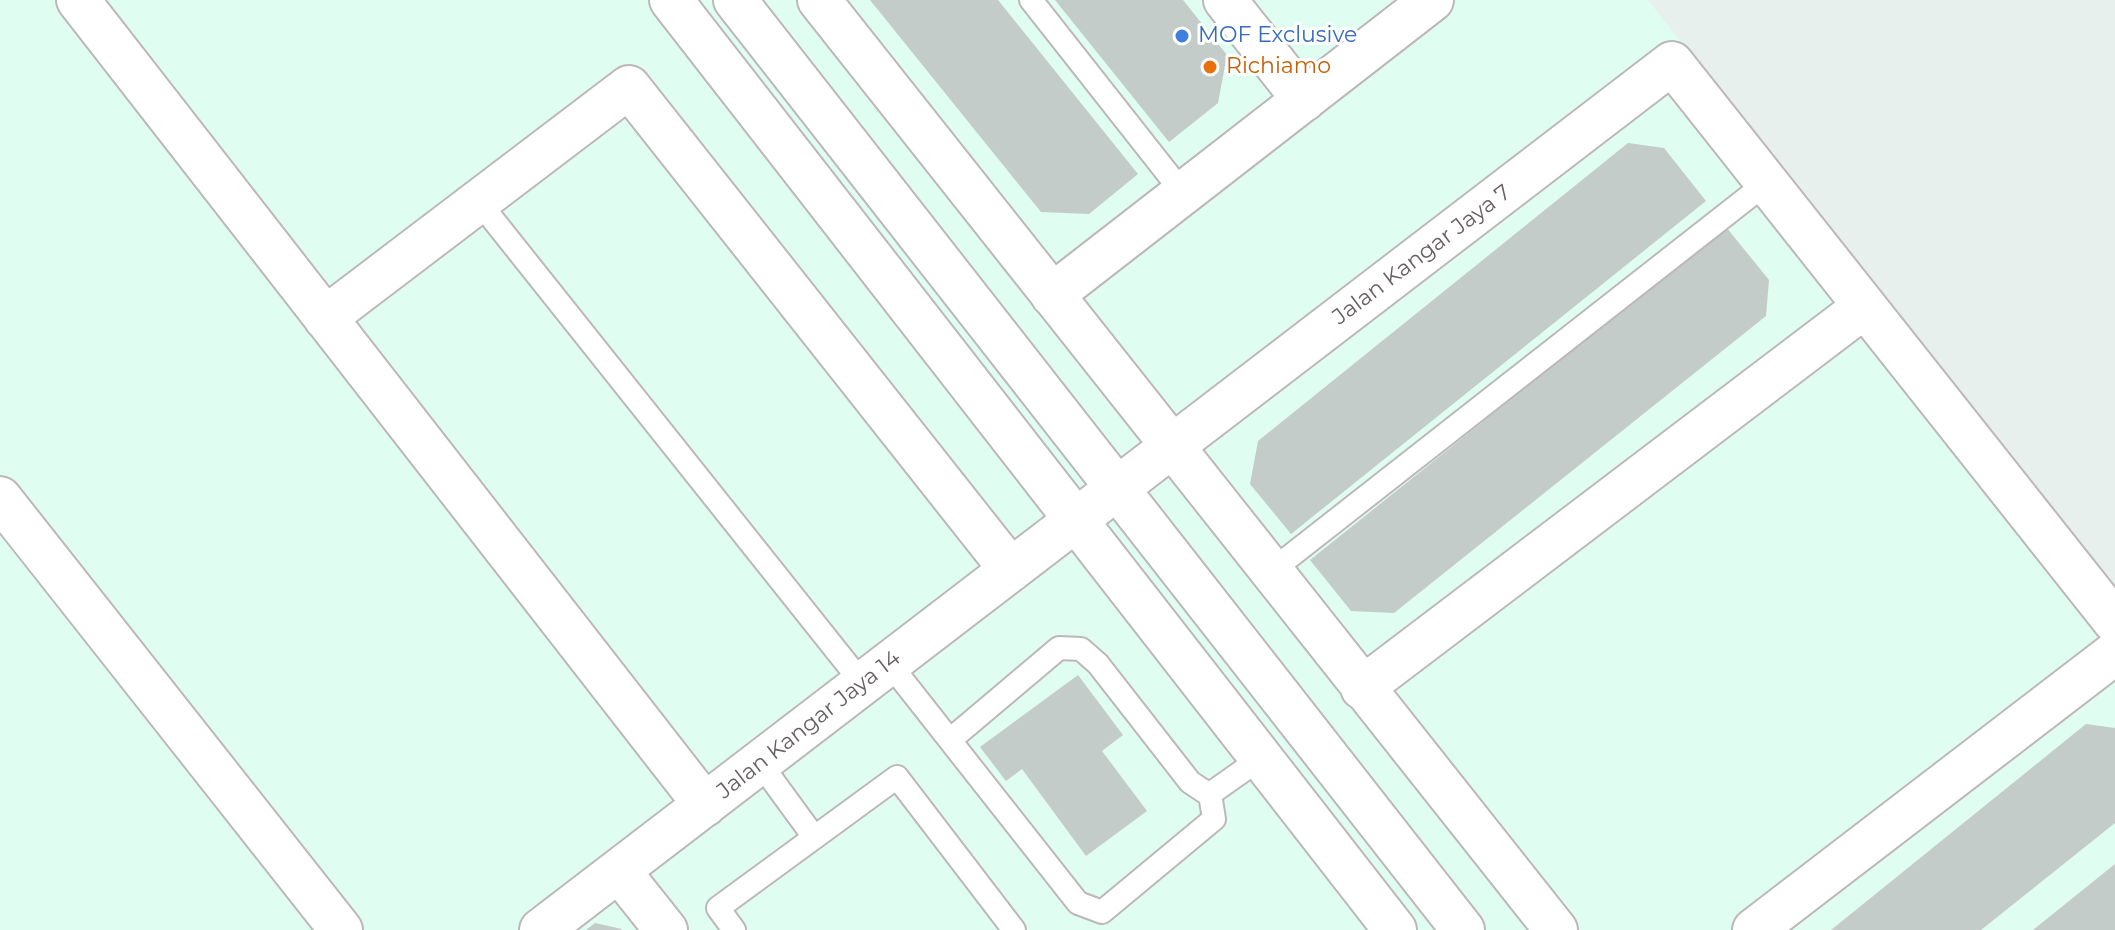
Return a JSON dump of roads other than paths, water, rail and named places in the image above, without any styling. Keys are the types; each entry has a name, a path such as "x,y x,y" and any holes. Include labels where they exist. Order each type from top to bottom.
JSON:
{"street":[{"path":"78,0 705,805"},
{"path":"671,0 1395,930"},
{"path":"735,0 1463,930"},
{"path":"819,0 1556,930"},
{"path":"1225,0 1304,100"},
{"path":"1052,295 1427,1"},
{"name":"Jalan Kangar Jaya 7","path":"1117,488 1672,63 1765,184"},
{"path":"325,318 629,87 1011,570"},
{"path":"1765,184 2115,622"},
{"path":"1362,688 1864,307"},
{"name":"Jalan Kangar Jaya 14","path":"541,930 1117,488"},
{"path":"0,498 341,930"},
{"path":"1754,930 2115,653"},
{"path":"619,871 666,930"}],"lane":[{"path":"1031,0 1183,193"},
{"path":"1270,572 1765,184"},
{"path":"479,202 876,674 950,740 1078,903 1102,912 1214,819 1211,796 1190,782 1098,664 1081,649 1059,648 950,740"},
{"path":"1211,796 1261,758"},
{"path":"760,763 814,837"},
{"path":"734,930 718,908 897,777 1014,930"}],"place":[{"name":"MOF Exclusive","path":"1182,36"},
{"name":"Richiamo","path":"1210,67"}]}
